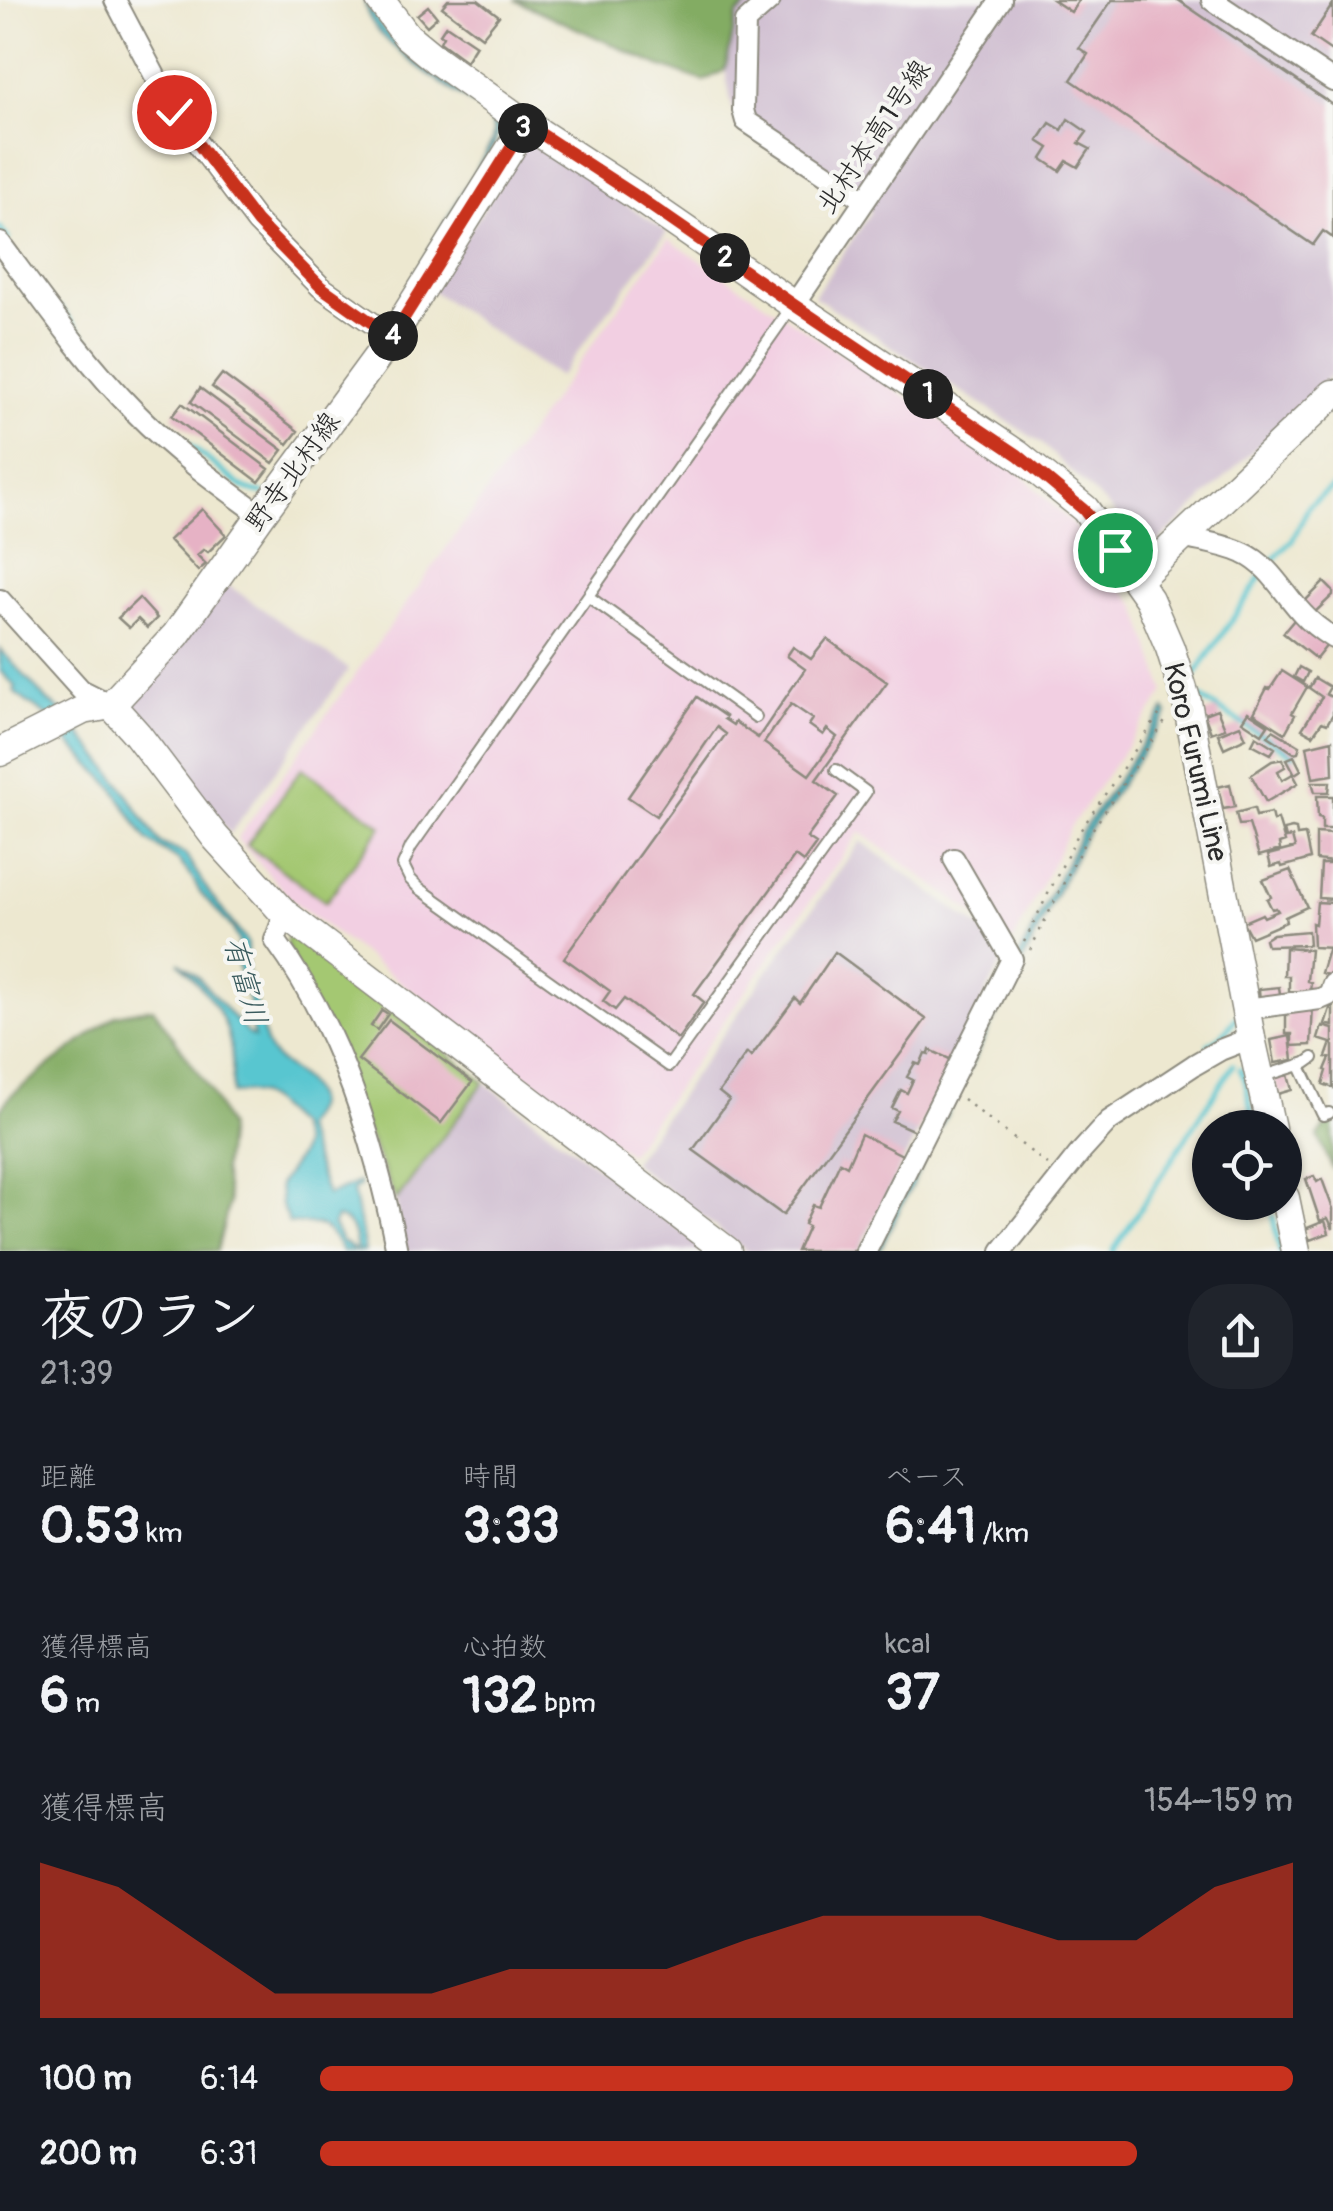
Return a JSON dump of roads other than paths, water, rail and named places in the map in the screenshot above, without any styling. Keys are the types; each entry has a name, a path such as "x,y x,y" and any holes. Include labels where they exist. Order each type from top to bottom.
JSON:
{"street":[{"path":"115,0 174,112 257,222 321,287 392,337"},
{"name":"Koro Furumi Line","path":"380,0 407,36 434,59 1018,455 1084,510 1149,599 1187,702 1266,1110"},
{"path":"770,0 745,22 746,121 865,200"},
{"name":"北村本高1号線","path":"794,305 1001,0"},
{"path":"1212,0 1333,81"},
{"name":"野寺北村線","path":"10,746 97,708 176,635 392,337 526,124"},
{"path":"0,243 94,366 136,412 185,459 261,515"},
{"path":"1137,580 1333,394"},
{"path":"1182,537 1244,553 1276,579 1302,613 1333,638"},
{"path":"0,600 97,708 137,734 215,837 284,914 728,1251"},
{"path":"866,1251 1012,959 954,859"},
{"path":"284,914 275,940 305,985 346,1074 375,1158 397,1251"},
{"path":"1246,1009 1320,999 1329,995 1333,984"},
{"path":"1002,1251 1109,1121 1194,1065 1251,1038"},
{"path":"1290,1220 1296,1251"}],"lane":[{"path":"794,305 402,865 418,888 669,1066 866,792 836,770"},
{"path":"589,597 756,717"},
{"path":"1260,1077 1306,1064 1313,1058"},
{"path":"1300,1066 1323,1115 1329,1113"}],"water":[{"path":"365,2 403,49 487,109 497,127 495,143 395,318 391,316 492,142 493,129 485,112 395,48 369,17"},
{"name":"有富川","path":"0,649 63,712 120,783 160,843 185,854 246,941 248,977 268,1048 307,1084 315,1100 303,1128 327,1195 359,1182 353,1190 365,1251 357,1251 342,1251 321,1226 289,1223 281,1205 279,1185 299,1155 302,1145 297,1126 260,1095 232,1094 231,1052 223,1021 207,994 179,962 254,1037 250,1002 243,989 236,953 239,942 232,928 178,860 147,840 113,787 50,718 16,694 16,687 0,671","holes":["336,1218 350,1226 357,1251 341,1241 333,1225"]},
{"path":"1165,710 1168,714 1083,839 879,1251 872,1251 1080,835"}],"waterway":[{"path":"0,228 8,239"},
{"path":"60,308 153,412 238,484 263,493"},
{"path":"1269,564 1293,539 1309,506 1333,487"},
{"path":"1194,676 1263,574"},
{"path":"1199,697 1294,755"},
{"path":"1188,778 1191,798"},
{"path":"1193,806 1196,822"},
{"path":"1208,1045 1221,1037 1236,1018"},
{"path":"1113,1251 1233,1065"},
{"path":"1240,1069 1251,1110"},
{"path":"1274,1220 1280,1251"}]}
